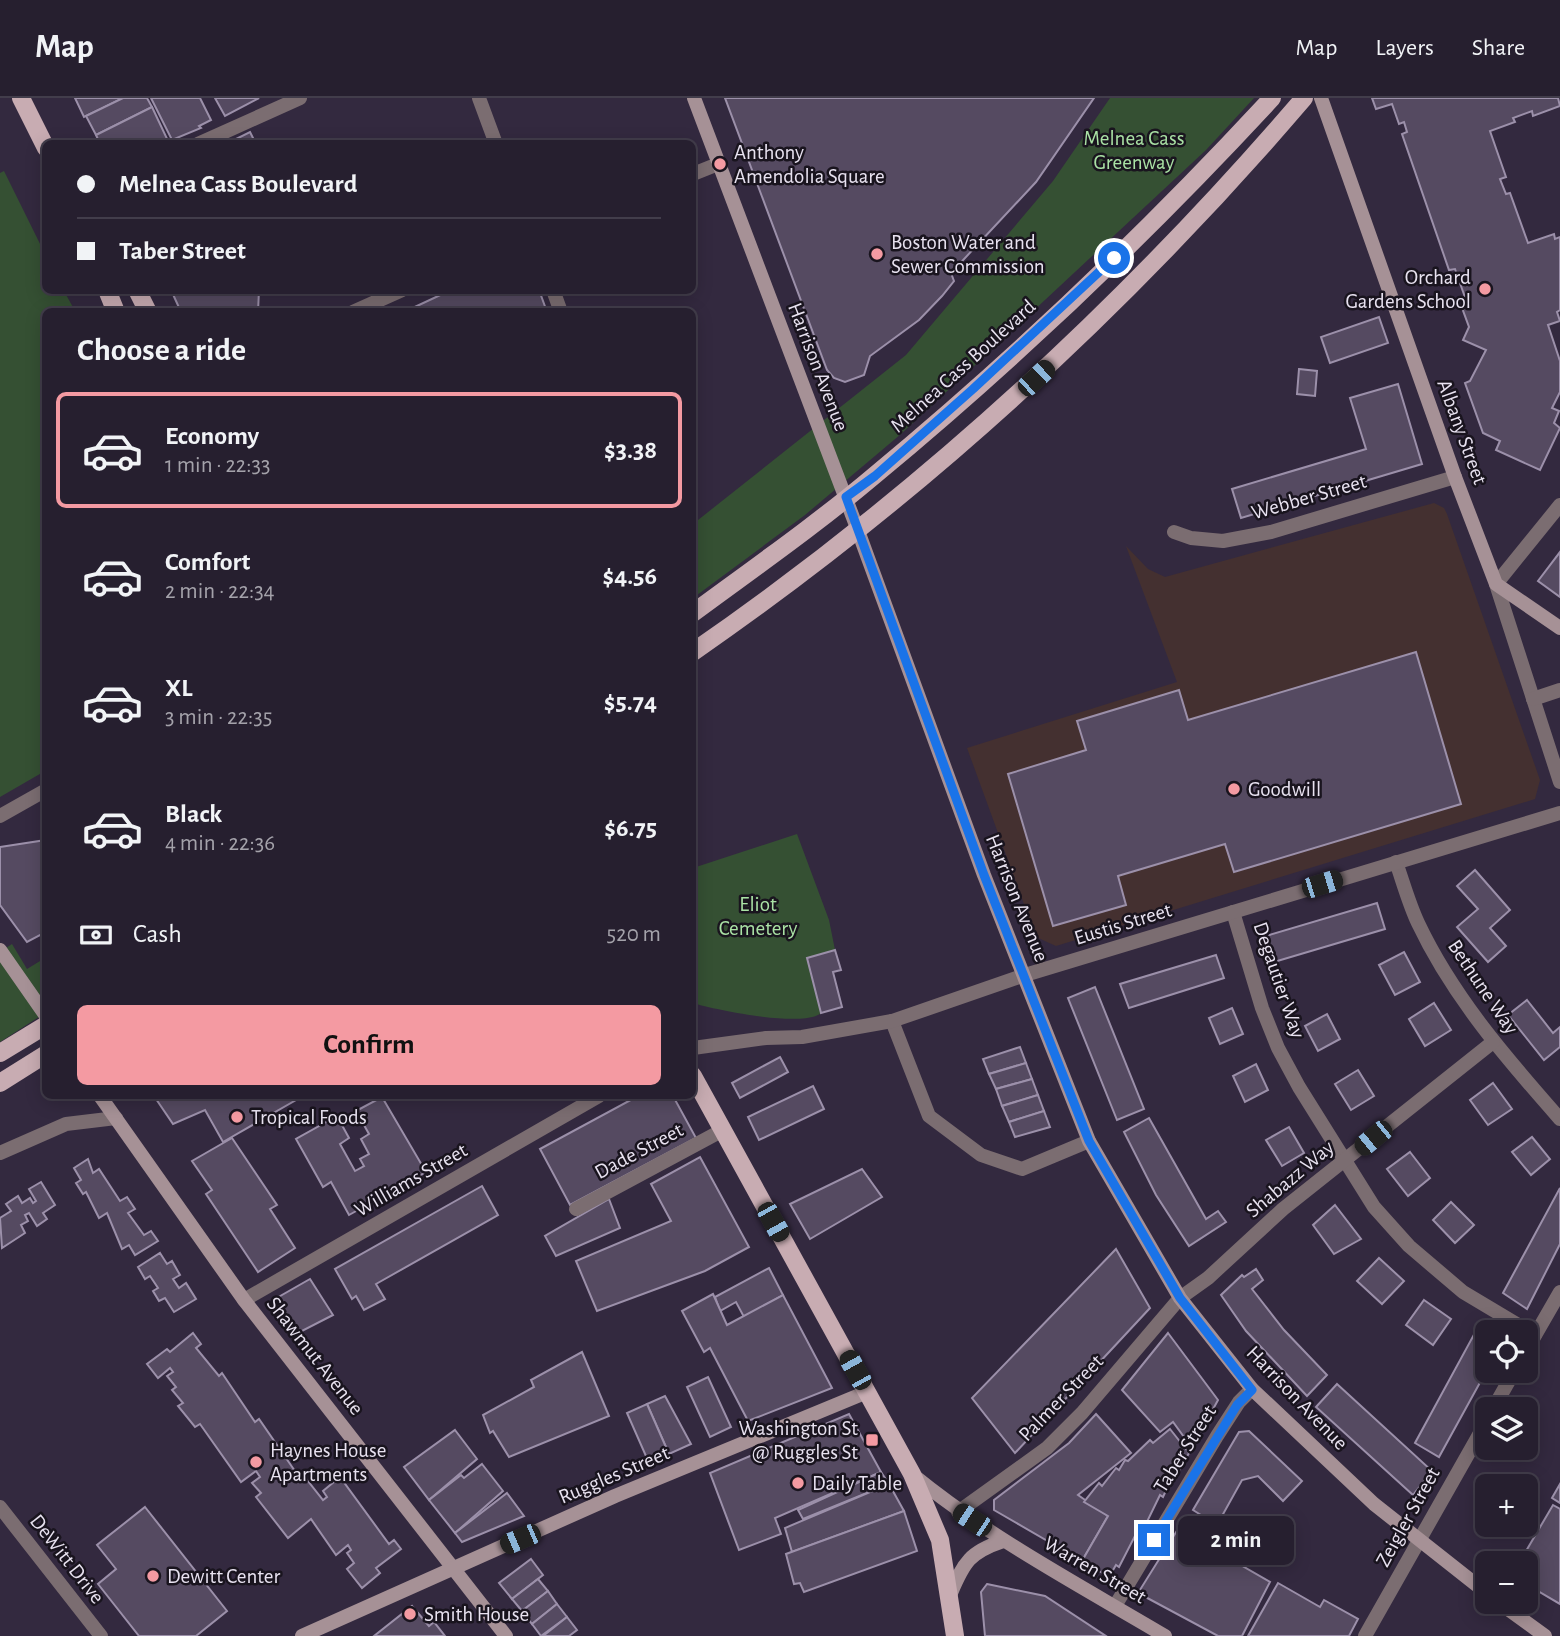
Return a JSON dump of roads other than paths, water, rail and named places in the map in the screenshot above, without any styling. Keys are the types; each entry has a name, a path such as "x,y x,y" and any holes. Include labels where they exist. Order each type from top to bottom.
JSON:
{"main road":[{"path":"20,98 42,140"},
{"name":"Harrison Avenue","path":"694,98 858,528 984,875 1089,1141 1180,1298 1252,1390 1418,1542 1475,1584"},
{"name":"Melnea Cass Boulevard","path":"696,611 875,476 1096,276 1272,98"},
{"path":"696,650 799,576 969,438 1087,331 1192,223 1304,98"},
{"name":"Albany Street","path":"1321,98 1455,477 1496,584"},
{"path":"1496,584 1560,628"},
{"path":"0,950 42,1011"},
{"path":"0,1053 42,1027"},
{"path":"0,1083 42,1057"},
{"path":"696,1081 912,1474 940,1540 951,1593 955,1636"},
{"name":"Shawmut Avenue","path":"102,1099 244,1300 506,1636"},
{"name":"Ruggles Street","path":"302,1636 615,1496 867,1392"},
{"name":"Warren Street","path":"912,1474 958,1511 1003,1541 1165,1636"},
{"path":"951,1593 965,1562 985,1547 1003,1541"},
{"path":"1515,1614 1545,1636"}],"street":[{"path":"207,140 300,98"},
{"path":"479,98 495,140"},
{"path":"696,173 718,164"},
{"path":"362,308 393,294"},
{"name":"Webber Street","path":"1174,532 1191,538 1223,541 1271,532 1455,477"},
{"path":"1496,584 1560,505"},
{"name":"Albany Street","path":"1496,584 1560,782"},
{"path":"1533,699 1560,690"},
{"path":"0,816 42,792"},
{"name":"Eustis Street","path":"696,1048 802,1037 892,1021 1025,975 1560,813"},
{"name":"Bethune Way","path":"1396,862 1418,922 1439,962 1493,1042 1560,1119"},
{"name":"Degautier Way","path":"1233,912 1262,1008 1278,1048 1299,1087 1374,1206 1409,1246 1463,1292 1510,1320"},
{"path":"892,1021 929,1116 981,1155 1022,1168 1089,1141"},
{"name":"Shabazz Way","path":"1180,1298 1345,1160 1493,1042"},
{"name":"Williams Street","path":"244,1300 593,1099"},
{"path":"0,1153 66,1124 116,1118"},
{"name":"Dade Street","path":"576,1209 723,1130"},
{"name":"Palmer Street","path":"958,1511 1047,1448 1082,1413 1180,1298"},
{"path":"1538,1330 1558,1298"},
{"name":"Taber Street","path":"1115,1606 1217,1436 1239,1402 1252,1390"},
{"name":"Zeigler Street","path":"1365,1636 1475,1442"},
{"name":"DeWitt Drive","path":"0,1507 101,1636"}],"place":[{"name":"Anthony Amendolia Square","path":"720,164"},
{"name":"Boston Water and Sewer Commission","path":"877,254"},
{"name":"Orchard Gardens School","path":"1485,289"},
{"name":"Goodwill","path":"1234,789"},
{"name":"Tropical Foods","path":"237,1117"},
{"name":"Washington St @ Ruggles St","path":"872,1440"},
{"name":"Haynes House Apartments","path":"256,1462"},
{"name":"Daily Table","path":"798,1483"},
{"name":"Dewitt Center","path":"153,1576"},
{"name":"Smith House","path":"410,1614"}],"park label":[{"name":"Melnea Cass Greenway","path":"1134,150"},
{"name":"Eliot Cemetery","path":"758,916"}]}
